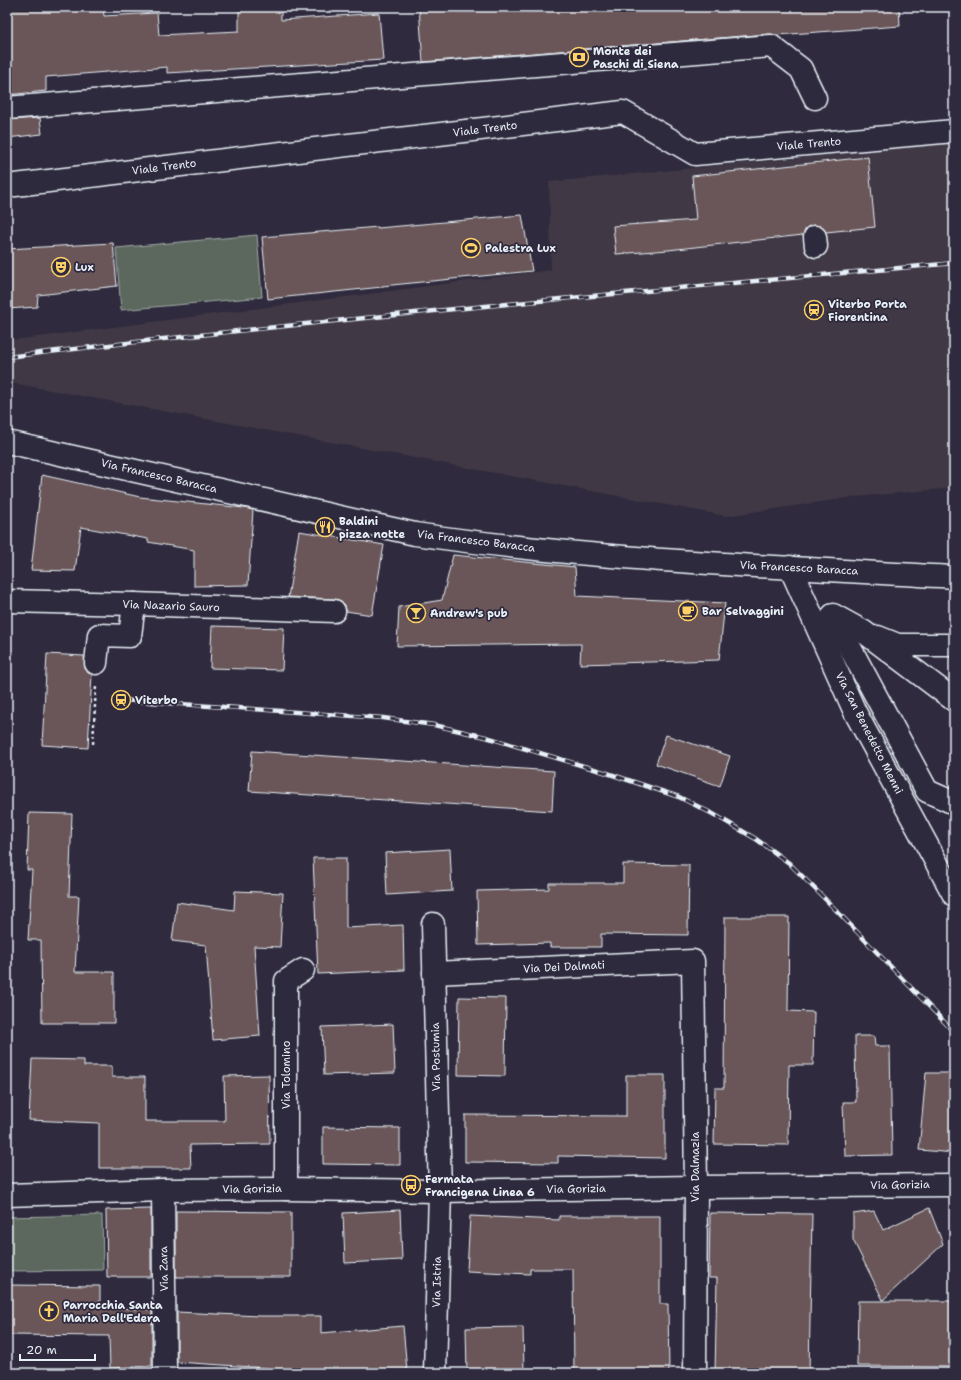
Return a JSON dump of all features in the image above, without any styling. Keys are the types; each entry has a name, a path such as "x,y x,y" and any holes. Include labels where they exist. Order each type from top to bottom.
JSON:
{"street":[{"path":"7,108 772,46 801,69 815,98"},
{"name":"Viale Trento","path":"7,186 623,112 695,154 805,153 954,131"},
{"name":"Via Francesco Baracca","path":"7,442 415,534 475,543 695,562 954,576"},
{"name":"Via San Benedetto Menni","path":"790,567 855,712 954,895"},
{"path":"799,588 833,616 864,632 898,645 954,645"},
{"name":"Via Nazario Sauro","path":"7,601 134,604 334,612"},
{"path":"96,663 99,635 130,636 134,604"},
{"path":"833,616 928,791 954,803"},
{"path":"864,632 954,700"},
{"name":"Via Postumia","path":"433,924 440,1191"},
{"name":"Via Dei Dalmati","path":"434,973 693,961"},
{"name":"Via Dalmazia","path":"693,961 696,1187 695,1373"},
{"name":"Via Tolomino","path":"286,1189 286,981 303,970"},
{"name":"Via Gorizia","path":"7,1195 163,1190 286,1189 440,1191 954,1185"},
{"name":"Via Zara","path":"163,1190 165,1373"},
{"name":"Via Istria","path":"435,1373 440,1191"}],"path":[{"path":"93,744 96,663"}],"shaded area":[{"path":"954,143 954,488 854,497 726,516 7,382 7,341 551,270 549,182"}],"green space":[{"path":"257,235 262,297 121,310 116,248"},
{"path":"102,1215 103,1270 7,1271 7,1217"}],"building":[{"path":"7,7 103,7 104,16 157,13 159,35 239,31 239,7 281,7 281,20 379,13 383,60 167,73 167,67 46,77 46,91 7,95"},
{"path":"419,7 899,7 900,26 777,35 770,34 423,62"},
{"path":"40,118 42,134 7,138 7,120"},
{"path":"868,157 875,227 826,232 820,226 814,225 807,227 803,235 668,250 616,254 613,226 696,220 692,176"},
{"path":"522,215 532,271 268,299 262,237"},
{"name":"Lux","path":"113,243 117,286 38,295 37,307 7,309 7,249"},
{"path":"42,475 140,497 253,510 248,585 194,586 194,550 148,542 148,539 81,527 75,571 31,570"},
{"path":"299,531 384,545 372,615 346,611 345,605 341,601 335,599 288,597"},
{"path":"453,555 575,567 577,596 725,603 719,660 580,664 581,644 397,646 399,607 442,600"},
{"path":"212,626 284,628 282,670 210,668"},
{"path":"47,654 84,656 85,668 88,673 92,674 88,748 42,745"},
{"path":"666,735 730,756 720,786 656,764"},
{"path":"252,751 554,771 552,811 249,791"},
{"path":"29,813 72,814 69,896 79,896 75,972 114,972 114,1023 42,1023 41,940 28,940 32,870 27,870"},
{"path":"450,849 452,891 387,895 385,853"},
{"path":"313,858 346,858 346,928 403,925 404,970 318,974"},
{"path":"623,864 689,865 688,935 601,934 601,947 550,947 550,943 478,945 477,891 549,889 549,883 623,883"},
{"path":"235,891 283,893 280,947 254,946 260,1036 213,1040 206,945 172,941 177,902 234,910"},
{"path":"725,917 789,917 788,1011 814,1012 813,1065 789,1065 788,1145 714,1144 715,1088 724,1088"},
{"path":"459,997 506,998 505,1076 458,1075"},
{"path":"393,1024 395,1073 324,1075 322,1027"},
{"path":"855,1036 874,1036 875,1046 890,1046 892,1155 845,1156 843,1102 856,1102"},
{"path":"32,1059 84,1060 84,1066 112,1066 112,1077 145,1077 145,1121 225,1121 224,1076 269,1075 270,1144 190,1145 191,1168 99,1168 99,1123 29,1120"},
{"path":"926,1073 954,1073 954,1153 919,1150"},
{"path":"626,1075 665,1075 665,1158 558,1156 558,1163 465,1162 465,1115 626,1116"},
{"path":"323,1127 400,1128 400,1165 323,1164"},
{"path":"929,1208 943,1244 883,1300 853,1240 853,1214 874,1211 883,1230"},
{"path":"151,1209 151,1277 107,1277 106,1210"},
{"path":"400,1210 402,1260 345,1263 343,1213"},
{"path":"176,1211 291,1212 291,1277 176,1277"},
{"path":"710,1213 812,1214 809,1373 715,1373 717,1278 709,1278"},
{"path":"470,1216 559,1220 559,1216 660,1216 660,1304 668,1304 669,1373 574,1373 573,1269 530,1269 530,1274 467,1271"},
{"path":"7,1285 100,1286 100,1307 152,1310 152,1366 110,1368 109,1336 7,1335"},
{"path":"858,1301 954,1301 954,1367 857,1366"},
{"path":"177,1312 259,1316 321,1316 321,1333 403,1326 407,1371 379,1373 267,1373 267,1368 177,1362"},
{"path":"523,1327 524,1372 467,1373 466,1328"}],"railway":[{"path":"7,357 362,318 954,263"},
{"path":"121,700 383,718 434,725 486,737 604,772 679,797 713,814 756,839 789,863 954,1032"}],"place":[{"name":"Monte dei Paschi di Siena","path":"579,57"},
{"name":"Palestra Lux","path":"471,248"},
{"name":"Lux","path":"61,267"},
{"name":"Viterbo Porta Fiorentina","path":"814,310"},
{"name":"Baldini pizza notte","path":"325,527"},
{"name":"Bar Selvaggini","path":"688,611"},
{"name":"Andrew's pub","path":"416,613"},
{"name":"Viterbo","path":"121,700"},
{"name":"Fermata Francigena Linea 6","path":"411,1185"},
{"name":"Parrocchia Santa Maria Dell'Edera","path":"49,1311"}]}
